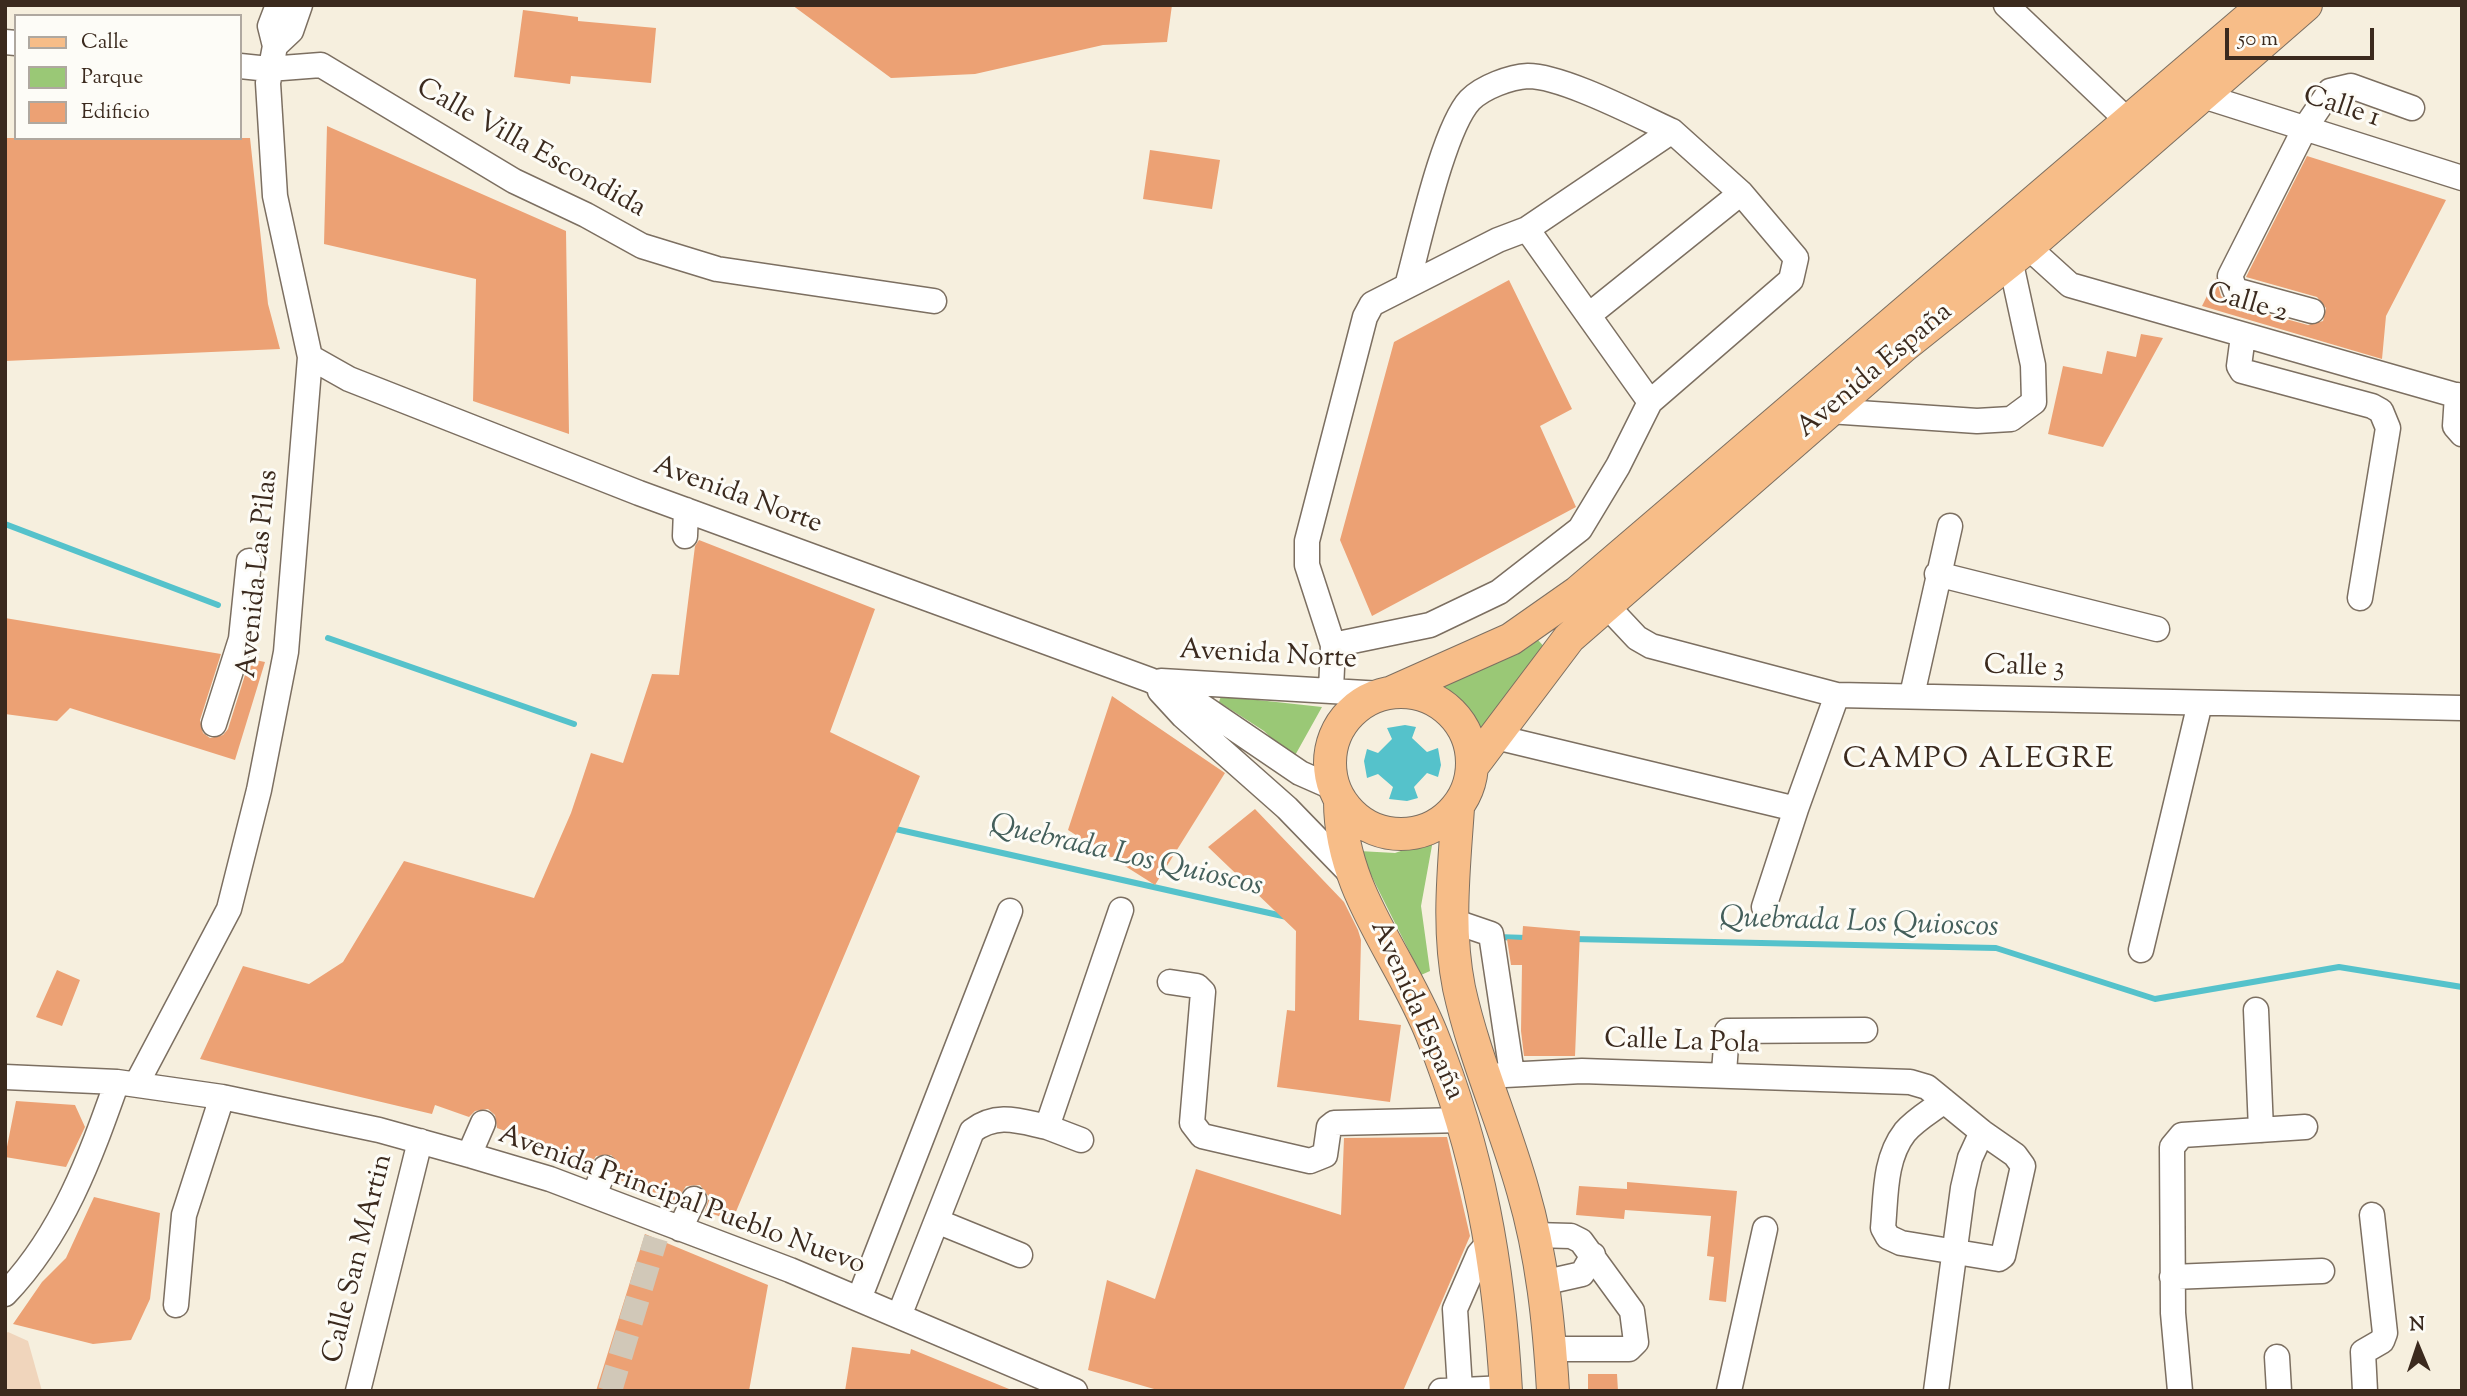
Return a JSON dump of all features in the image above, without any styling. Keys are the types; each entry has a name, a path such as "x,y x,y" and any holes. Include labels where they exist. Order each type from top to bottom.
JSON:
{"main road":[{"name":"Avenida España","path":"1387,693 1511,639 1578,592 2264,5"},
{"name":"Avenida España","path":"1474,764 1569,638 1829,411 2019,253 2306,5"},
{"path":"1412,692 1432,698 1449,709 1467,734 1474,764 1469,787 1458,808 1441,823 1420,832 1397,835 1375,830 1355,818 1337,794 1329,765 1333,742 1343,721 1360,704 1387,693 1412,692"},
{"name":"Avenida España","path":"1337,794 1340,832 1352,875 1431,1032 1463,1120 1491,1240 1501,1306 1506,1389"},
{"name":"Avenida España","path":"1458,808 1450,920 1459,987 1470,1028 1499,1075 1534,1235 1542,1283 1553,1391"}],"street":[{"name":"Avenida Las Pilas","path":"5,1294 45,1247 127,1082 229,909 250,832 286,652 310,357 275,196 270,26 278,5"},
{"path":"272,58 290,31 300,5"},
{"path":"2006,5 2128,121"},
{"name":"Calle Villa Escondida","path":"242,66 272,58 321,65 514,181 586,215 642,246 717,269 934,301"},
{"path":"1333,645 1430,625 1499,592 1580,529 1618,466 1650,402 1791,280 1796,258 1741,193 1672,131 1583,91 1529,76 1494,85 1471,99 1454,123 1407,286"},
{"path":"2312,311 2235,290 2230,276 2305,128 2330,91 2341,86 2351,86 2412,108"},
{"name":"Calle 1","path":"2203,96 2462,178"},
{"path":"1331,690 1333,645 1307,565 1307,541 1365,317 1372,304 1499,240 1527,229 1672,131"},
{"path":"1589,316 1741,193"},
{"path":"1527,229 1650,402"},
{"path":"1829,411 1977,421 2011,419 2034,402 2033,365 2019,253"},
{"name":"Calle 2","path":"2019,253 2070,285 2459,396"},
{"path":"2243,336 2239,366 2242,371 2372,406 2386,418 2388,428 2360,598"},
{"name":"Avenida Norte","path":"310,357 349,379 686,510 1150,680 1197,703 1300,773 1337,794"},
{"path":"2459,396 2455,426 2462,434"},
{"path":"685,536 686,510"},
{"path":"1912,695 1937,574 1950,526"},
{"path":"214,724 241,639 249,561"},
{"path":"1937,574 2157,629"},
{"name":"Calle 3","path":"1606,605 1637,638 1651,646 1838,695 2462,708"},
{"path":"1150,680 1183,716 1287,808 1352,875"},
{"name":"Avenida Norte","path":"1150,680 1387,693"},
{"path":"1764,907 1838,695"},
{"path":"2141,950 2200,703"},
{"path":"1496,737 1796,809"},
{"path":"1047,1127 1121,910"},
{"path":"859,1299 1010,911"},
{"path":"1450,920 1491,934 1499,1075"},
{"path":"1170,982 1197,986 1203,992 1192,1123 1202,1136 1310,1161 1325,1155 1329,1128 1334,1123 1463,1120"},
{"path":"2256,1010 2261,1130"},
{"path":"1724,1073 1717,1031 1865,1030"},
{"name":"Calle La Pola","path":"1499,1075 1582,1071 1724,1073 1910,1082 1927,1087 2015,1155 2023,1166 2003,1256 1994,1261 1956,1254"},
{"name":"Avenida Principal Pueblo Nuevo","path":"5,1077 127,1082 222,1097 468,1154 594,1195 665,1230 859,1299 1075,1391"},
{"path":"176,1305 184,1215 222,1097"},
{"path":"1944,1101 1906,1131 1889,1162 1883,1228 1888,1237 1901,1243 1956,1254"},
{"path":"900,1316 939,1222 972,1131 993,1118 1005,1118 1047,1127 1081,1140"},
{"path":"468,1154 483,1123"},
{"path":"2180,1391 2172,1277 2172,1147 2182,1135 2305,1127"},
{"path":"1936,1391 1963,1188 1970,1158 1982,1132"},
{"name":"Calle San MArtin","path":"358,1391 420,1141"},
{"path":"594,1195 605,1168"},
{"path":"665,1230 694,1199"},
{"path":"2365,1391 2363,1352 2382,1341 2385,1333 2372,1215"},
{"path":"939,1222 1020,1255"},
{"path":"1729,1391 1765,1229"},
{"path":"1534,1235 1571,1236 1581,1241 1632,1311 1636,1342 1629,1349 1550,1349"},
{"path":"1491,1240 1479,1254 1455,1309 1451,1390 1506,1389"},
{"path":"1542,1283 1582,1274 1593,1255"},
{"path":"2172,1277 2322,1271"},
{"path":"2277,1357 2279,1391"}],"shaded area":[{"path":"8,1332 28,1341 42,1391 5,1391 5,1334"}],"green space":[{"path":"1538,640 1547,650 1482,737 1467,707 1442,686 1526,649"},
{"path":"1221,696 1322,707 1293,759 1264,731 1219,702"},
{"path":"1433,840 1421,906 1430,971 1421,975 1359,851 1395,853"}],"water":[{"path":"1405,725 1416,727 1412,738 1427,752 1438,748 1441,765 1438,777 1427,773 1414,787 1418,798 1407,801 1389,799 1393,787 1378,774 1367,778 1364,761 1367,749 1378,753 1392,739 1387,728"}],"building":[{"path":"792,5 1172,5 1167,42 1103,45 975,74 891,78"},
{"path":"523,10 578,17 578,21 656,28 651,83 571,76 570,84 514,77"},
{"path":"327,126 566,231 569,434 473,401 476,279 324,244"},
{"path":"5,138 250,138 268,304 280,349 5,361"},
{"path":"1150,150 1220,160 1212,209 1143,199"},
{"path":"2307,156 2446,200 2386,316 2382,359 2202,306 2216,278 2221,296 2230,304 2308,325 2323,321 2326,308 2317,297 2246,277"},
{"path":"1509,280 1572,409 1540,426 1576,507 1372,616 1340,540 1394,342"},
{"path":"2141,334 2163,338 2103,447 2048,434 2063,366 2102,374 2107,351 2136,357"},
{"path":"699,540 875,609 830,732 920,776 732,1221 705,1211 709,1197 700,1185 686,1186 677,1201 617,1179 620,1165 611,1155 596,1156 589,1168 580,1165 583,1159 497,1128 495,1115 488,1109 475,1111 469,1117 435,1105 432,1114 200,1059 243,966 309,984 343,962 404,861 534,898 571,813 591,753 623,763 652,674 679,675 695,546"},
{"path":"5,618 221,654 200,720 203,733 210,738 223,735 228,729 250,659 265,662 235,760 70,708 57,721 5,714"},
{"path":"1112,696 1225,773 1155,885 1068,830"},
{"path":"1255,809 1344,902 1358,930 1361,940 1359,1020 1401,1025 1390,1102 1277,1087 1287,1010 1295,1011 1296,931 1208,847"},
{"path":"1523,926 1580,931 1575,1056 1524,1056 1521,1031 1522,965 1511,965 1507,939 1522,940"},
{"path":"57,970 80,980 62,1026 36,1017"},
{"path":"16,1101 75,1105 85,1127 66,1167 5,1157"},
{"path":"1447,1137 1470,1236 1403,1391 1161,1391 1088,1370 1107,1280 1155,1299 1196,1169 1341,1215 1344,1138"},
{"path":"1627,1182 1737,1191 1726,1302 1709,1300 1714,1257 1707,1256 1711,1216 1625,1210 1624,1219 1576,1215 1579,1186 1627,1189"},
{"path":"94,1197 160,1213 150,1299 131,1340 93,1344 13,1324 42,1282 66,1258"},
{"path":"645,1234 768,1285 749,1391 596,1391"},
{"path":"852,1347 910,1354 911,1349 1014,1391 845,1391"},
{"path":"1588,1374 1617,1374 1618,1391 1588,1391"}],"waterway":[{"name":"Quebrada Los Quioscos","path":"5,524 218,605"},
{"name":"Quebrada Los Quioscos","path":"328,638 574,724"},
{"name":"Quebrada Los Quioscos","path":"891,828 1287,917"},
{"name":"Quebrada Los Quioscos","path":"1496,937 1527,938"},
{"name":"Quebrada Los Quioscos","path":"1573,939 1996,948 2155,999 2339,967 2462,987"}],"tunnel":[{"path":"610,1391 656,1238"}],"district":[{"name":"CAMPO ALEGRE","path":"1979,762"}]}
